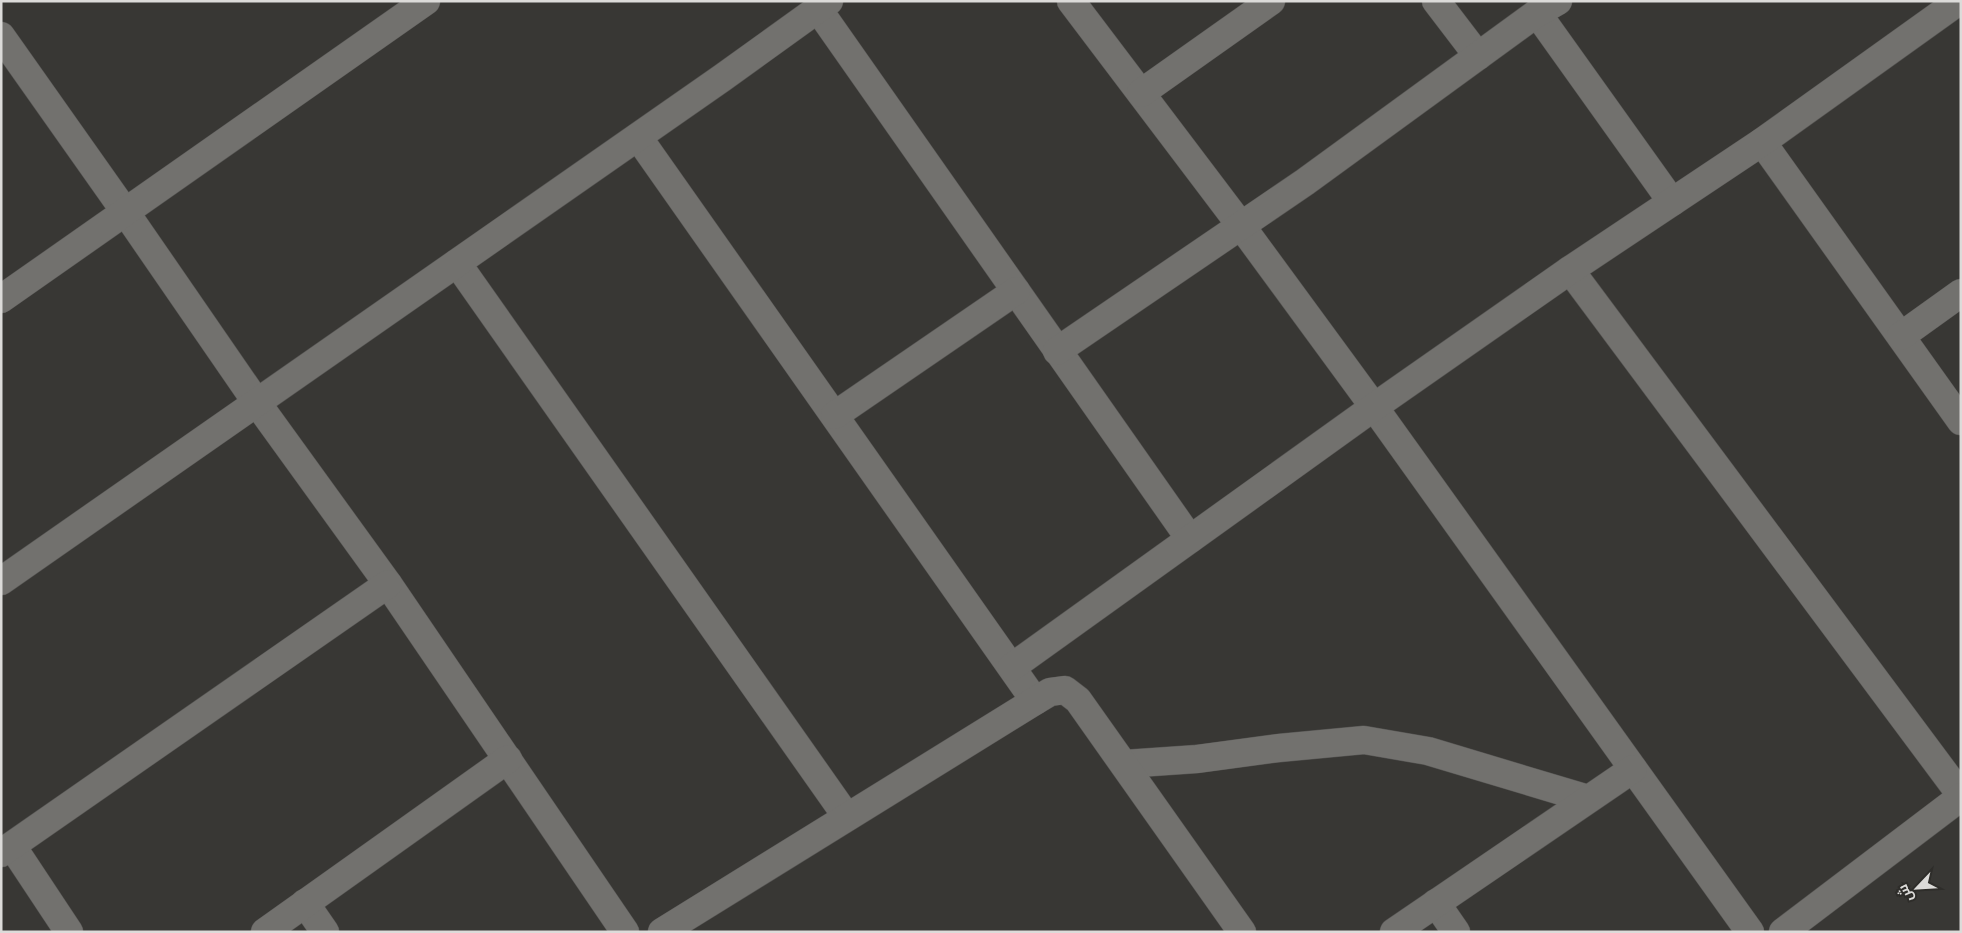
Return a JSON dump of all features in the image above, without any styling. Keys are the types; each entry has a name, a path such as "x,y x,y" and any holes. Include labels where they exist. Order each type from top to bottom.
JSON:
{"street":[{"path":"1,299 426,1"},
{"path":"1071,1 1242,227 1374,407 1750,932"},
{"path":"1141,93 1271,1"},
{"path":"1436,1 1478,56"},
{"path":"1012,667 1374,407 1570,270 1762,142 1959,1"},
{"path":"1,581 824,5 1057,351 1190,539"},
{"path":"1057,351 1242,227 1547,7 1672,202"},
{"path":"1,36 257,403 388,584 625,932"},
{"path":"638,137 1036,701"},
{"path":"1762,142 1961,421"},
{"path":"457,262 847,817"},
{"path":"1570,270 1961,796 1784,932"},
{"path":"835,415 1016,291"},
{"path":"1901,336 1961,293"},
{"path":"69,932 6,849 388,584"},
{"path":"662,932 1050,692 1065,690 1078,700 1242,932"},
{"path":"1124,764 1197,759 1279,748 1364,740 1428,751 1588,799"},
{"path":"265,932 508,759"},
{"path":"1394,932 1633,768"},
{"path":"305,903 325,932"},
{"path":"1436,903 1456,932"}]}
